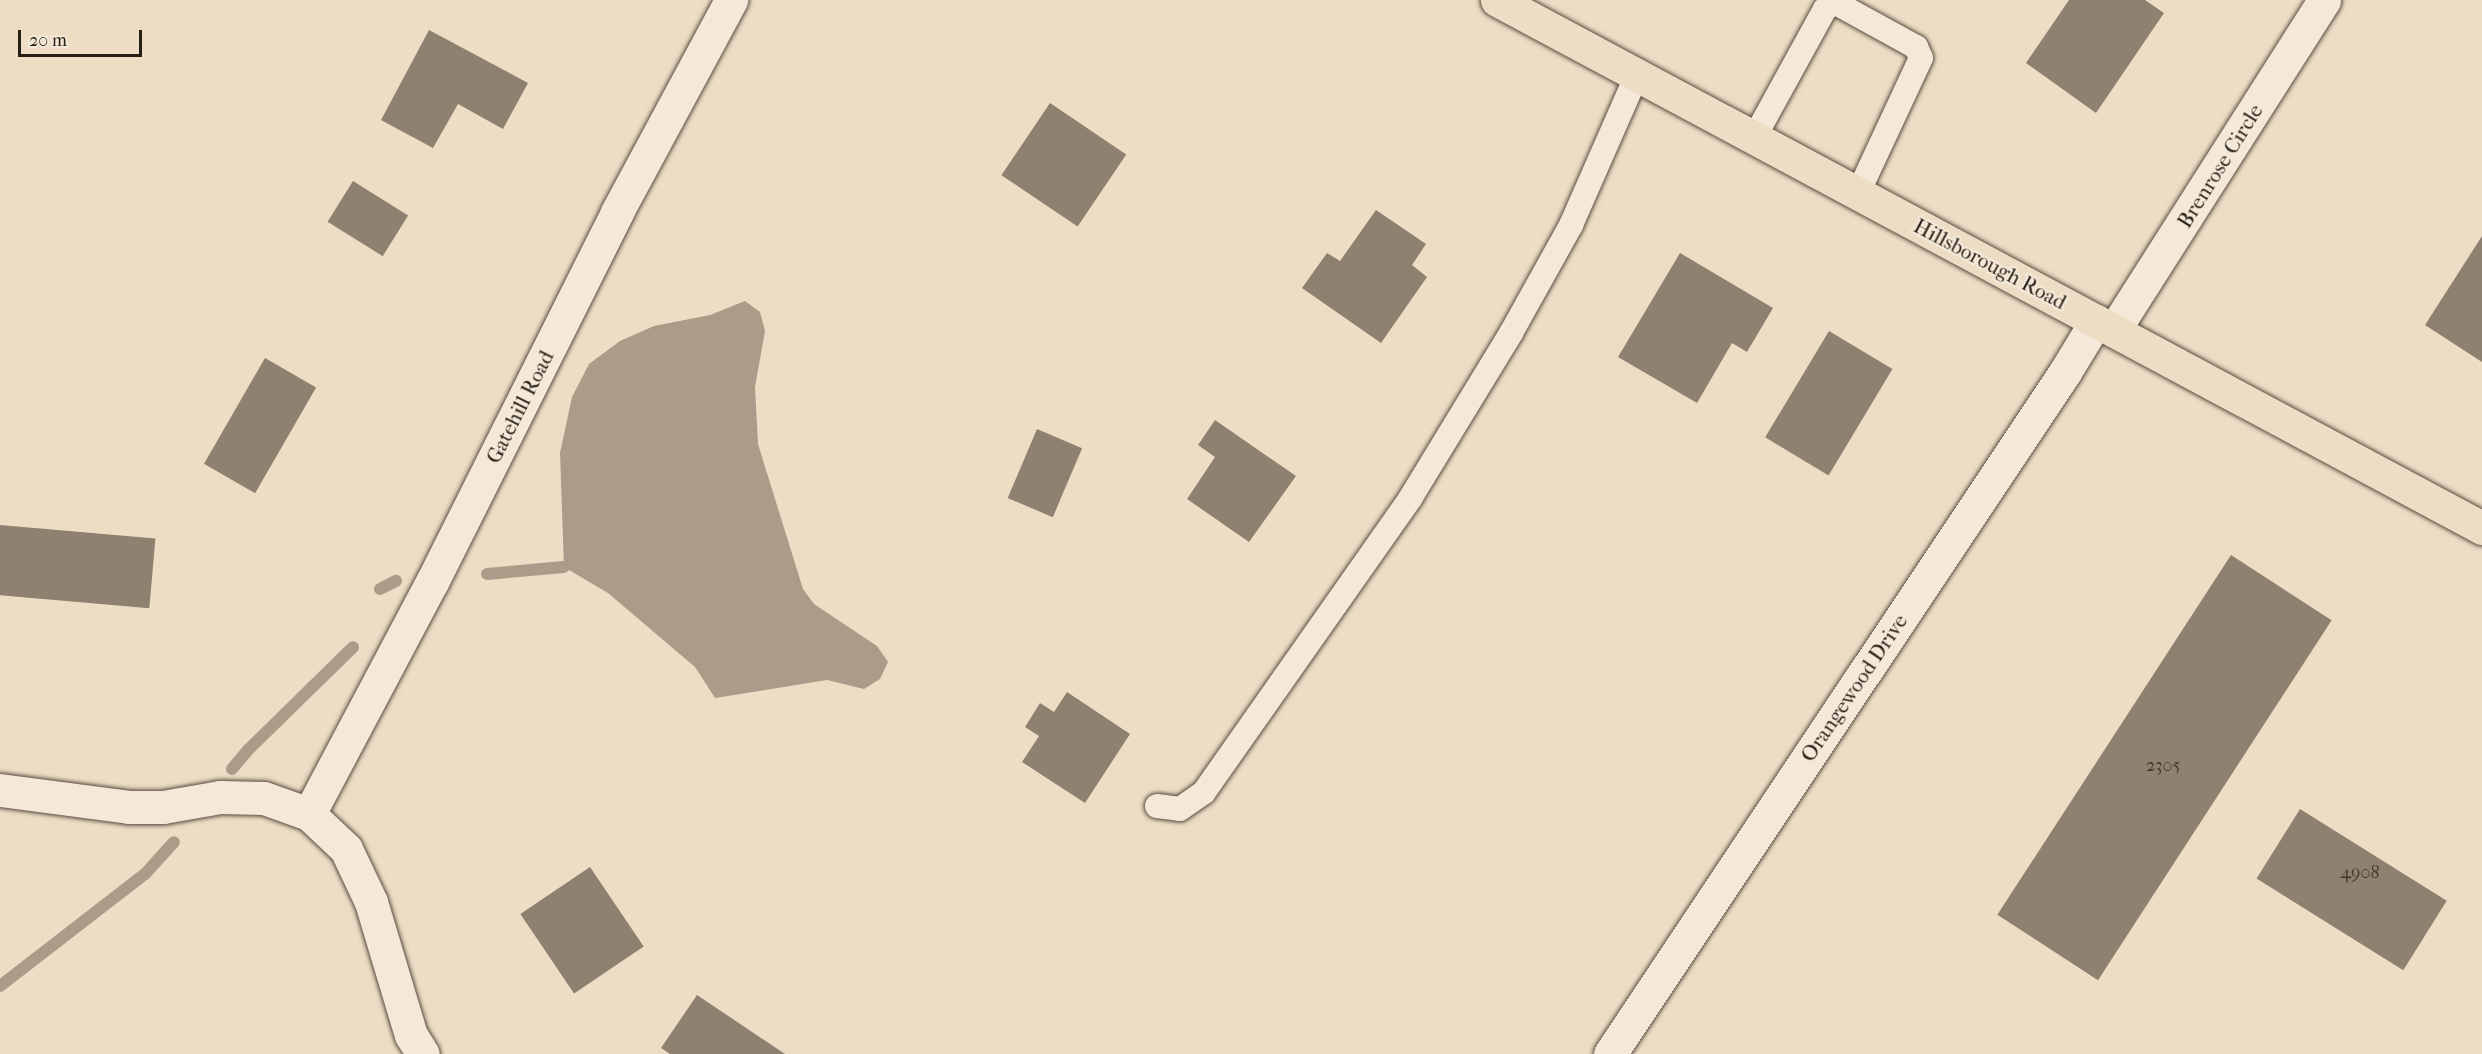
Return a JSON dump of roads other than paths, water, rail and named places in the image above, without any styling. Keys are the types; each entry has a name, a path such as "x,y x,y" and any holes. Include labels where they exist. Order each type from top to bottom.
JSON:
{"main road":[{"name":"Hillsborough Road","path":"1497,0 2482,528"}],"street":[{"name":"Gatehill Road","path":"309,814 432,582 617,212 731,0"},
{"name":"Brenrose Circle","path":"2105,326 2324,0"},
{"name":"Orangewood Drive","path":"1610,1054 2065,372 2105,326"},
{"path":"0,790 129,807 163,807 220,796 264,798 309,814 346,849 366,891 386,945 411,1035 423,1054"}],"lane":[{"path":"1754,138 1825,9 1834,2 1916,47 1921,58 1858,193"},
{"path":"1157,806 1180,809 1204,792 1411,497 1511,333 1571,225 1637,75"}],"waterway":[{"path":"487,574 564,567"},
{"path":"380,589 396,581"},
{"path":"232,769 248,750 353,647"},
{"path":"0,986 145,874 174,842"}]}
